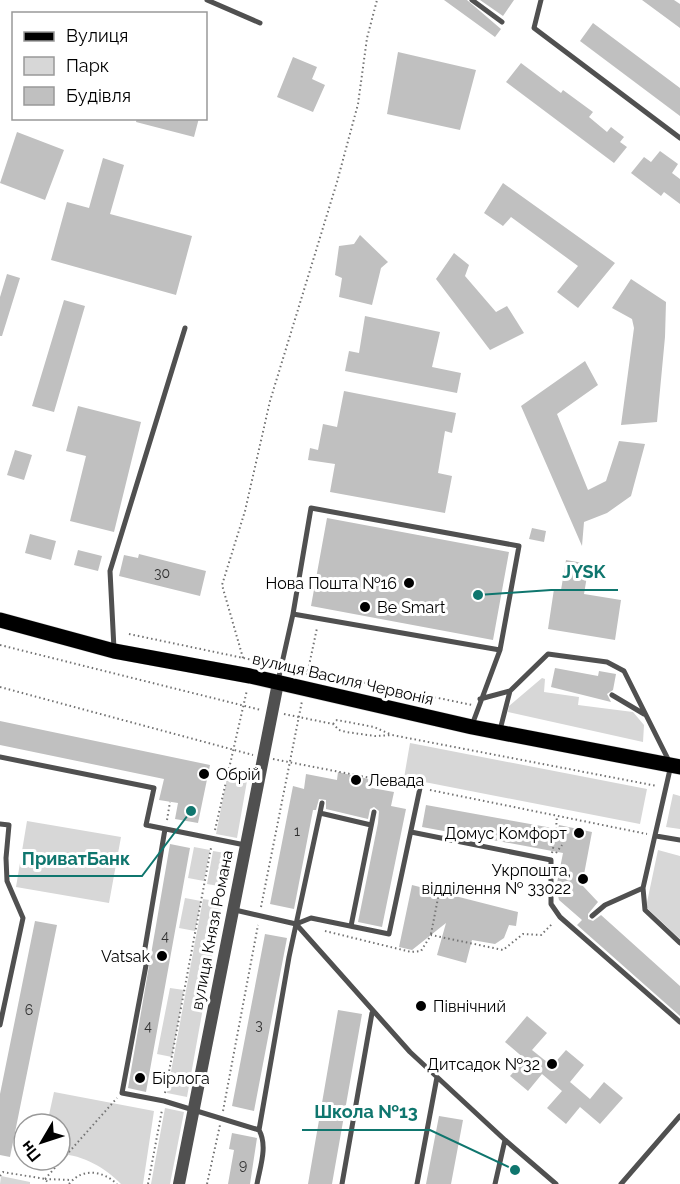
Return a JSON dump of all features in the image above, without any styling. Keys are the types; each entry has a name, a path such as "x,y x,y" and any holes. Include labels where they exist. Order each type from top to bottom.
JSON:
{"main road":[{"name":"вулиця Василя Червонія","path":"0,620 114,651 250,676 472,727 676,766"}],"street":[{"name":"вулиця Князя Романа","path":"179,1184 278,682"}],"lane":[{"path":"207,0 260,23"},
{"path":"472,0 502,22"},
{"path":"541,0 534,28 680,138"},
{"path":"114,651 110,571 185,328"},
{"path":"278,682 293,614 310,508 519,546 500,650 477,707 472,727"},
{"path":"293,614 500,650"},
{"path":"480,699 510,691 548,654 610,664 624,671 645,715 676,766 667,788 643,888 645,910 680,943"},
{"path":"609,673 610,664"},
{"path":"500,732 510,691"},
{"path":"612,695 645,715"},
{"path":"0,757 154,788 147,825 246,845"},
{"path":"233,910 296,924 310,918 389,934 420,788"},
{"path":"259,1130 296,924 322,803"},
{"path":"320,813 371,825"},
{"path":"351,926 374,813"},
{"path":"0,824 9,825 6,858 7,881 23,918 0,1025"},
{"path":"165,829 144,954 147,960 122,1093 164,1101 259,1130 264,1138 257,1184"},
{"path":"411,832 551,860 551,903 560,917 579,931 680,1022"},
{"path":"656,836 680,840"},
{"path":"592,916 605,905 643,888"},
{"path":"296,924 372,1013 437,1077 556,1184"},
{"path":"342,1184 372,1013"},
{"path":"417,1184 437,1077"},
{"path":"621,1184 680,1116"},
{"path":"495,1184 505,1140"}],"path":[{"path":"243,658 222,585 245,511 270,401 358,104 367,38 377,0"},
{"path":"207,1184 319,619"},
{"path":"129,634 477,707"},
{"path":"0,645 243,706 333,724 339,730 346,732 375,736 393,735"},
{"path":"148,1184 213,839 254,660"},
{"path":"0,687 233,752 656,836"},
{"path":"333,724 337,720 374,728 393,735 667,788"},
{"path":"165,829 170,802"},
{"path":"556,829 557,816"},
{"path":"319,929 411,952 421,951 431,935 440,893"},
{"path":"431,935 503,950 523,933 541,935 560,917"},
{"path":"45,1179 122,1093"},
{"path":"0,1176 3,1172 45,1179 72,1180"},
{"path":"69,1184 80,1174 100,1173 117,1184"},
{"path":"45,1179 49,1184"}],"green space":[{"path":"542,678 545,679 544,692 579,697 578,705 633,712 644,725 643,742 508,712 509,706"},
{"path":"410,743 647,789 640,824 404,778"},
{"path":"227,778 247,781 237,838 216,834"},
{"path":"673,794 680,796 680,829 666,827"},
{"path":"27,821 121,837 109,903 16,887"},
{"path":"194,847 210,850 204,881 188,878"},
{"path":"658,850 680,856 680,939 646,907"},
{"path":"213,851 231,854 225,887 207,884"},
{"path":"185,898 201,901 195,931 179,928"},
{"path":"203,899 222,902 187,1097 167,1093"},
{"path":"170,988 184,990 172,1057 157,1054"},
{"path":"54,1092 154,1111 143,1184 121,1184 94,1163 72,1156 72,1112 50,1112"},
{"path":"165,1108 184,1112 170,1184 151,1184"},
{"path":"1,1176 30,1182 30,1184 0,1184"}],"building":[{"path":"444,0 467,0 501,29 495,37"},
{"path":"480,0 514,0 503,16"},
{"path":"642,0 674,0 680,4 680,28"},
{"path":"593,23 680,88 680,116 580,41"},
{"path":"398,52 476,70 460,130 387,114"},
{"path":"293,57 317,67 312,79 325,85 313,112 277,97"},
{"path":"521,63 561,93 563,90 593,112 589,117 607,132 611,127 624,137 620,142 627,147 614,163 506,82"},
{"path":"136,120 198,120 194,137 136,122"},
{"path":"17,132 64,150 45,200 0,183"},
{"path":"660,151 678,164 672,173 680,179 680,204 664,192 661,196 631,173 644,157 651,162"},
{"path":"103,158 124,165 110,214 192,236 176,295 51,260 67,202 89,208"},
{"path":"503,183 615,263 578,308 557,292 578,266 511,217 503,226 484,213"},
{"path":"360,235 388,262 381,268 372,305 339,297 342,278 335,275 339,246 354,244"},
{"path":"454,253 469,265 465,276 496,312 507,306 524,333 490,350 436,279"},
{"path":"7,274 20,278 2,336 0,336 0,297"},
{"path":"631,279 666,302 665,337 657,422 621,425 634,328 632,319 612,308"},
{"path":"64,300 85,306 54,412 32,406"},
{"path":"365,316 440,332 432,367 461,373 457,393 345,371 349,351 359,353"},
{"path":"585,361 598,385 557,414 588,490 606,481 619,441 645,444 631,496 607,513 584,522 582,546 521,406"},
{"path":"344,391 456,413 452,433 445,431 438,473 452,476 445,513 330,492 335,464 308,460 310,448 318,450 323,424 337,427"},
{"path":"78,406 141,422 114,532 70,521 86,456 66,451"},
{"path":"15,450 32,455 24,480 7,475"},
{"path":"327,518 509,552 493,640 311,606"},
{"path":"532,528 546,531 544,542 529,539"},
{"path":"30,534 56,541 51,560 25,553"},
{"path":"78,550 102,556 98,571 74,565"},
{"path":"139,554 206,571 200,596 119,576 124,555 138,558"},
{"path":"566,560 589,564 584,594 621,600 615,640 548,629 554,589 561,590"},
{"path":"555,668 598,676 599,671 616,674 613,690 607,694 611,702 551,687"},
{"path":"0,721 210,765 198,823 175,819 178,803 159,800 164,779 0,745"},
{"path":"338,772 373,780 372,788 394,792 391,806 406,809 382,927 358,922 378,823 379,811 374,807 370,809 368,819 326,809 326,800 319,799 316,810 313,810 294,909 270,904 293,786 304,789 306,774 337,780"},
{"path":"426,805 558,829 559,825 592,832 582,885 598,902 588,914 588,919 593,921 601,915 680,986 680,1016 577,925 582,920 559,900 556,888 563,853 422,827"},
{"path":"170,844 190,848 146,1092 128,1088"},
{"path":"412,885 518,912 516,926 509,925 504,938 495,944 472,940 466,963 437,955 446,923 412,950 399,947"},
{"path":"35,921 57,925 19,1112 12,1112 10,1157 0,1155 0,1094"},
{"path":"265,934 287,938 254,1111 232,1106"},
{"path":"338,1010 362,1014 332,1184 308,1184"},
{"path":"527,1016 547,1033 532,1050 552,1066 566,1050 584,1065 570,1082 590,1099 604,1082 623,1098 600,1124 580,1107 566,1124 547,1108 562,1091 542,1074 528,1091 510,1076 525,1059 505,1042"},
{"path":"439,1116 463,1120 451,1184 426,1184"},
{"path":"232,1133 257,1138 250,1184 228,1184 234,1150 229,1149"}],"place":[{"name":"Нова Пошта №16","path":"409,583"},
{"name":"JYSK","path":"478,595"},
{"name":"Be Smart","path":"365,607"},
{"name":"Обрій","path":"204,774"},
{"name":"Левада","path":"356,780"},
{"name":"ПриватБанк","path":"191,811"},
{"name":"Домус Комфорт","path":"579,833"},
{"name":"Укрпошта, відділення № 33022","path":"583,879"},
{"name":"Vatsak","path":"162,956"},
{"name":"Північний","path":"421,1006"},
{"name":"Дитсадок №32","path":"552,1064"},
{"name":"Бірлога","path":"140,1078"},
{"name":"Школа №13","path":"515,1170"}]}
